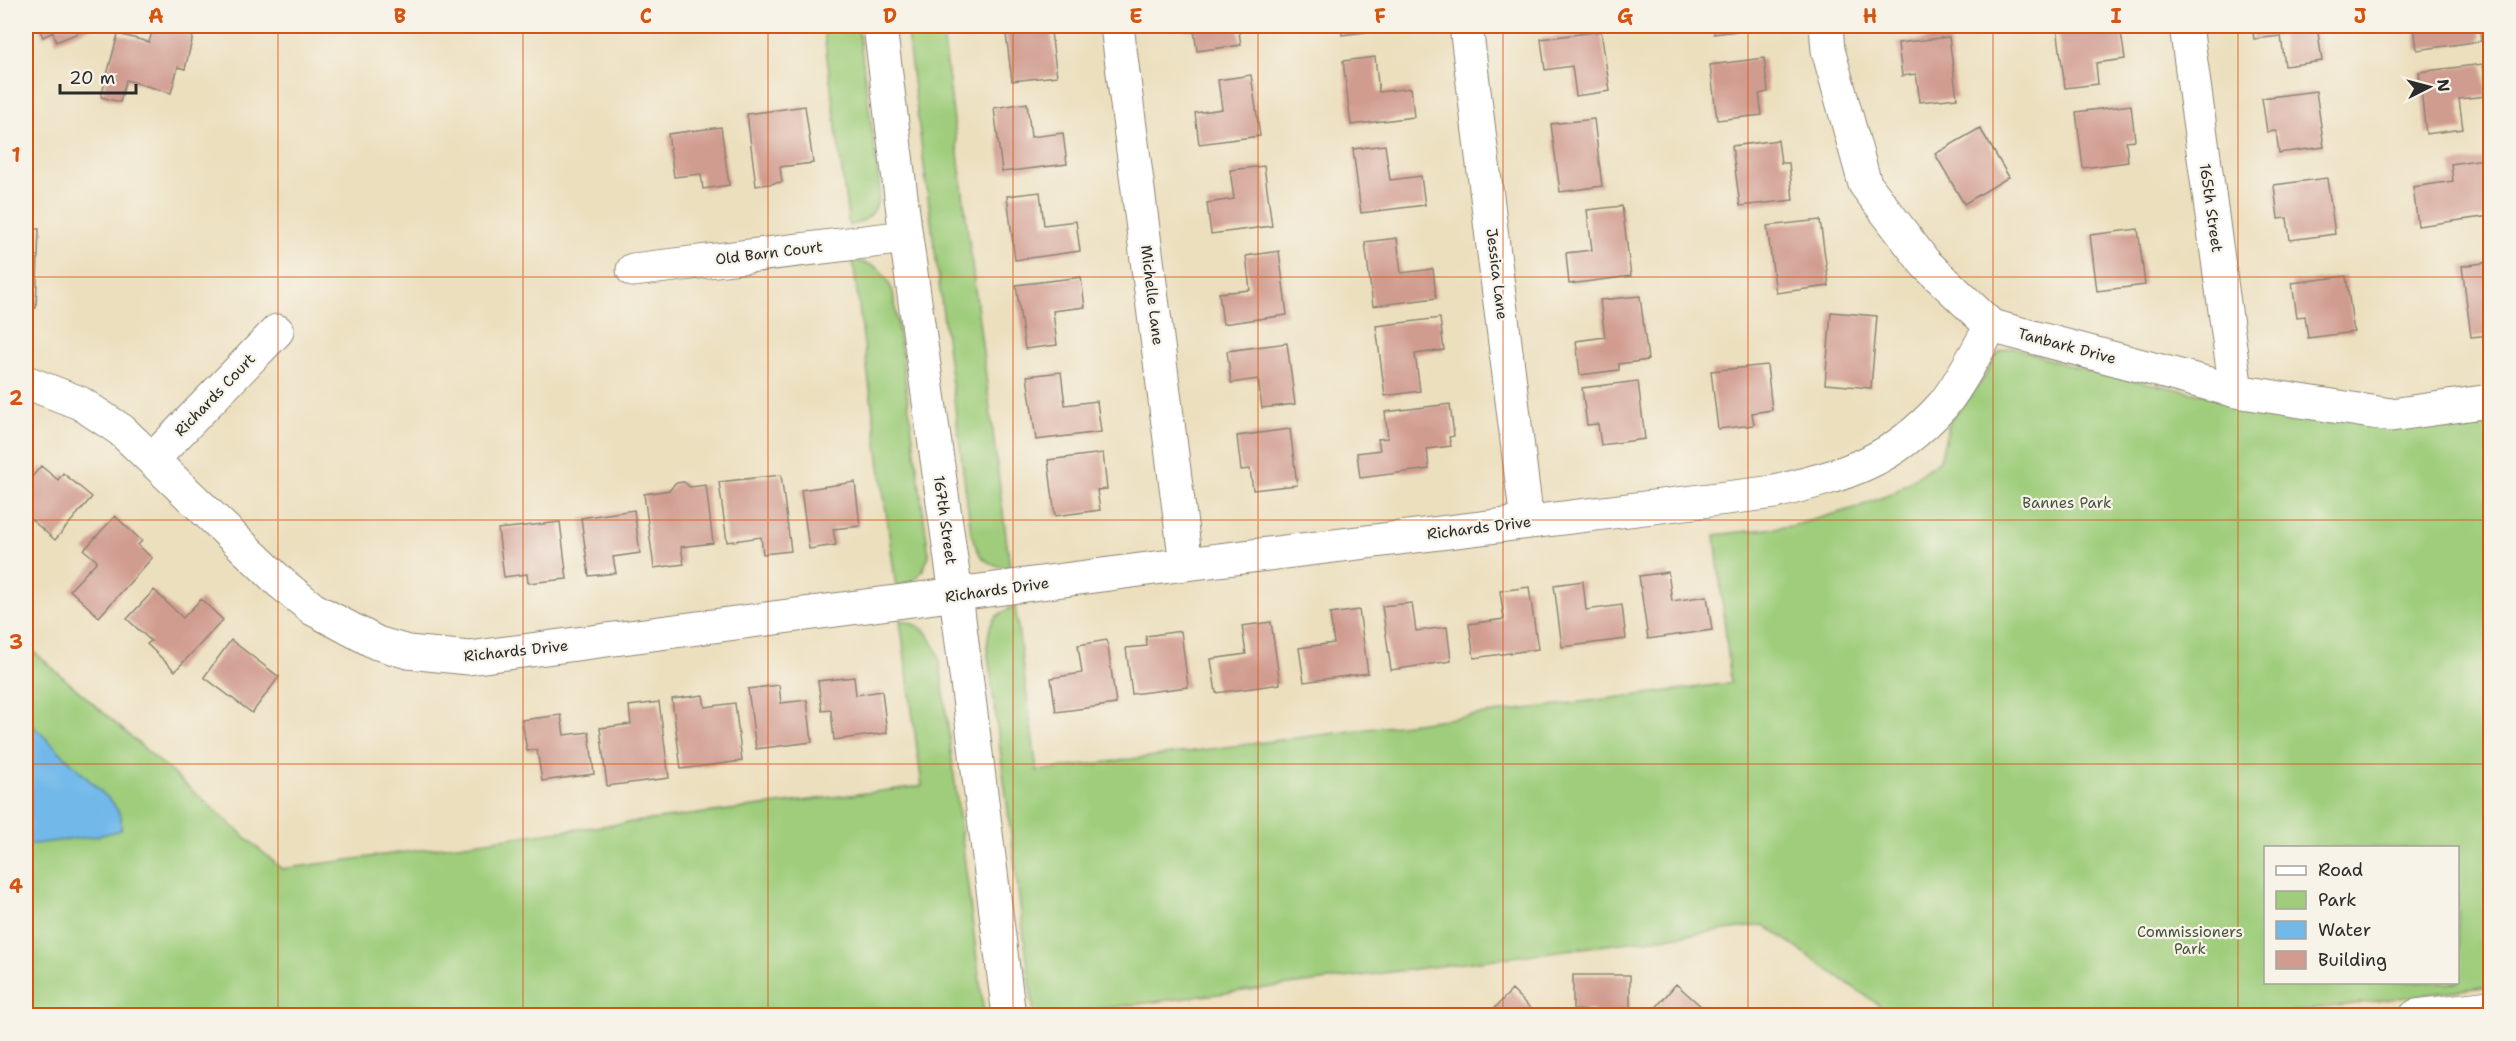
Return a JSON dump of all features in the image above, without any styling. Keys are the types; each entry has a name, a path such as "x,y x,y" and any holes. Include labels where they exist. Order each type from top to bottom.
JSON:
{"street":[{"name":"167th Street","path":"880,26 906,237 956,595 1009,1016"},
{"name":"Michelle Lane","path":"1117,26 1186,564"},
{"name":"Jessica Lane","path":"1466,26 1527,522"},
{"name":"Tanbark Drive","path":"1826,26 1828,50 1865,184 1925,263 1991,327 2236,391 2391,415 2490,401"},
{"name":"165th Street","path":"2186,26 2236,391"},
{"name":"Old Barn Court","path":"633,270 906,237"},
{"name":"Richards Drive","path":"26,382 80,403 121,430 281,583 313,609 376,643 408,652 469,658 1186,564 1775,492 1831,478 1868,465 1903,443 1944,404 1991,327"},
{"name":"Richards Court","path":"153,459 277,331"},
{"path":"2416,1016 2490,1006"}],"green space":[{"path":"823,26 858,26 880,191 877,205 871,214 863,221 849,226"},
{"path":"906,26 942,26 1010,568 994,565 983,558 976,548 971,532"},
{"path":"853,261 879,269 893,292 929,555 918,577 896,587"},
{"path":"2013,347 2097,373 2303,414 2490,413 2490,986 2263,1016 1893,1015 1764,925 1068,1013 1068,1015 1034,1015 987,647 989,631 993,621 1000,613 1015,606 1037,771 1731,683 1715,535 1792,526 1858,507 1893,493 1940,460 1950,421 1984,378 1994,358 2001,351"},
{"path":"900,620 925,631 939,656 984,1015 26,1015 26,645 282,869 530,835 922,786"}],"water":[{"path":"26,719 113,803 121,816 121,830 98,836 26,845"}],"building":[{"path":"38,26 95,26 56,42 53,32 43,37"},
{"path":"154,26 193,36 185,69 178,67 171,93 126,80 120,102 101,97 118,34 149,42"},
{"path":"1005,26 1046,26 1047,33 1051,33 1057,76 1012,81"},
{"path":"1185,26 1238,26 1241,45 1197,51 1194,30 1185,31"},
{"path":"1341,26 1407,26 1407,27 1342,35"},
{"path":"1713,26 1751,26 1751,29 1714,34"},
{"path":"2120,26 2125,59 2096,63 2098,84 2065,88 2057,27"},
{"path":"2252,26 2317,26 2322,61 2285,66 2281,36 2254,39"},
{"path":"2414,26 2479,26 2481,41 2417,50"},
{"path":"1601,31 1610,91 1576,96 1572,66 1545,70 1541,39"},
{"path":"1949,37 1957,98 1920,102 1916,74 1902,76 1898,43"},
{"path":"1375,57 1379,92 1411,88 1414,117 1351,125 1343,61"},
{"path":"1764,58 1768,92 1759,94 1762,115 1717,120 1710,65"},
{"path":"2483,64 2487,96 2459,99 2463,129 2426,134 2419,72"},
{"path":"1251,75 1260,136 1199,144 1195,113 1222,109 1218,80"},
{"path":"2316,91 2324,147 2279,153 2276,131 2267,132 2262,98"},
{"path":"1027,103 1031,137 1063,133 1067,164 1002,172 994,108"},
{"path":"2131,105 2135,140 2126,141 2128,162 2083,168 2076,112"},
{"path":"805,106 813,163 780,167 782,182 756,186 747,114"},
{"path":"1594,119 1602,186 1560,192 1551,124"},
{"path":"721,127 729,185 703,189 701,174 674,177 668,134"},
{"path":"1980,128 2009,177 1964,204 1935,154"},
{"path":"1778,140 1781,163 1789,163 1793,200 1740,206 1732,146"},
{"path":"1385,145 1390,180 1421,176 1425,205 1361,213 1353,149"},
{"path":"2490,158 2490,216 2418,226 2413,187 2453,181 2451,164"},
{"path":"1264,166 1272,226 1211,234 1207,203 1234,199 1230,170"},
{"path":"2327,178 2335,234 2290,240 2287,218 2278,219 2274,185"},
{"path":"1040,192 1044,225 1076,221 1080,251 1015,260 1007,196"},
{"path":"1622,206 1631,276 1569,284 1566,253 1592,250 1587,210"},
{"path":"1820,220 1829,286 1776,293 1767,226"},
{"path":"26,229 39,229 36,308 26,308"},
{"path":"2138,229 2145,285 2097,291 2090,235"},
{"path":"1397,238 1401,273 1433,269 1436,298 1373,306 1365,242"},
{"path":"1279,251 1287,315 1223,324 1219,293 1250,290 1246,256"},
{"path":"2490,262 2490,335 2471,337 2462,266"},
{"path":"2346,276 2354,332 2308,338 2305,316 2297,317 2292,283"},
{"path":"1081,277 1085,307 1053,311 1057,345 1025,349 1016,285"},
{"path":"1640,296 1648,360 1619,364 1619,370 1580,375 1576,341 1605,337 1600,300"},
{"path":"1831,312 1877,316 1871,388 1825,384"},
{"path":"1440,318 1444,350 1415,354 1420,391 1385,396 1376,326"},
{"path":"1287,343 1295,404 1262,408 1258,379 1231,383 1227,351"},
{"path":"1767,365 1772,410 1752,413 1754,425 1718,429 1711,371"},
{"path":"1061,372 1065,405 1097,401 1101,432 1036,440 1027,376"},
{"path":"1638,381 1645,439 1601,445 1598,424 1587,425 1582,388"},
{"path":"1450,404 1454,436 1449,437 1451,446 1427,449 1429,469 1360,478 1357,453 1380,450 1378,439 1388,438 1385,412"},
{"path":"1290,429 1297,485 1253,490 1250,469 1241,470 1237,436"},
{"path":"1103,453 1107,489 1097,490 1100,510 1055,516 1048,460"},
{"path":"41,466 58,480 63,473 92,497 55,540 26,515 26,484"},
{"path":"781,475 791,551 763,554 761,537 727,542 719,482"},
{"path":"684,482 690,487 706,485 713,543 681,547 684,564 654,568 644,494 670,490 675,483"},
{"path":"855,482 860,526 833,529 836,545 809,549 801,490"},
{"path":"634,510 640,553 613,557 616,573 589,576 581,518"},
{"path":"115,516 142,541 138,545 152,558 99,617 70,590 97,561 84,550"},
{"path":"560,522 567,579 528,583 527,574 504,577 498,529"},
{"path":"1668,572 1672,601 1707,596 1712,630 1648,639 1639,576"},
{"path":"1583,581 1586,610 1622,605 1626,639 1562,647 1554,585"},
{"path":"1529,587 1538,649 1474,658 1469,624 1504,619 1500,591"},
{"path":"154,590 183,618 201,599 223,620 175,671 147,644 151,641 127,619"},
{"path":"1412,603 1416,631 1447,627 1451,661 1391,670 1382,606"},
{"path":"1359,610 1368,673 1304,682 1299,648 1334,643 1330,614"},
{"path":"1271,622 1280,684 1216,693 1211,659 1246,654 1242,626"},
{"path":"1181,631 1188,687 1132,694 1126,648 1147,646 1146,636"},
{"path":"231,640 279,677 252,713 204,677"},
{"path":"1107,640 1116,704 1056,712 1051,678 1082,673 1078,645"},
{"path":"854,677 856,695 882,691 887,733 834,740 831,710 822,711 818,681"},
{"path":"779,685 781,703 807,700 812,742 756,749 748,689"},
{"path":"703,695 705,707 735,703 742,761 681,769 672,699"},
{"path":"659,702 669,778 607,786 600,728 631,724 629,706"},
{"path":"561,715 564,735 589,732 594,774 542,781 537,750 527,751 522,720"},
{"path":"1573,975 1630,975 1630,1016 1594,1016 1594,1011 1573,1010"},
{"path":"1676,984 1712,1016 1661,1016 1654,1010"},
{"path":"1512,990 1538,1016 1487,1016"}],"park label":[{"name":"Bannes Park","path":"2067,503"},
{"name":"Commissioners Park","path":"2190,940"}]}
